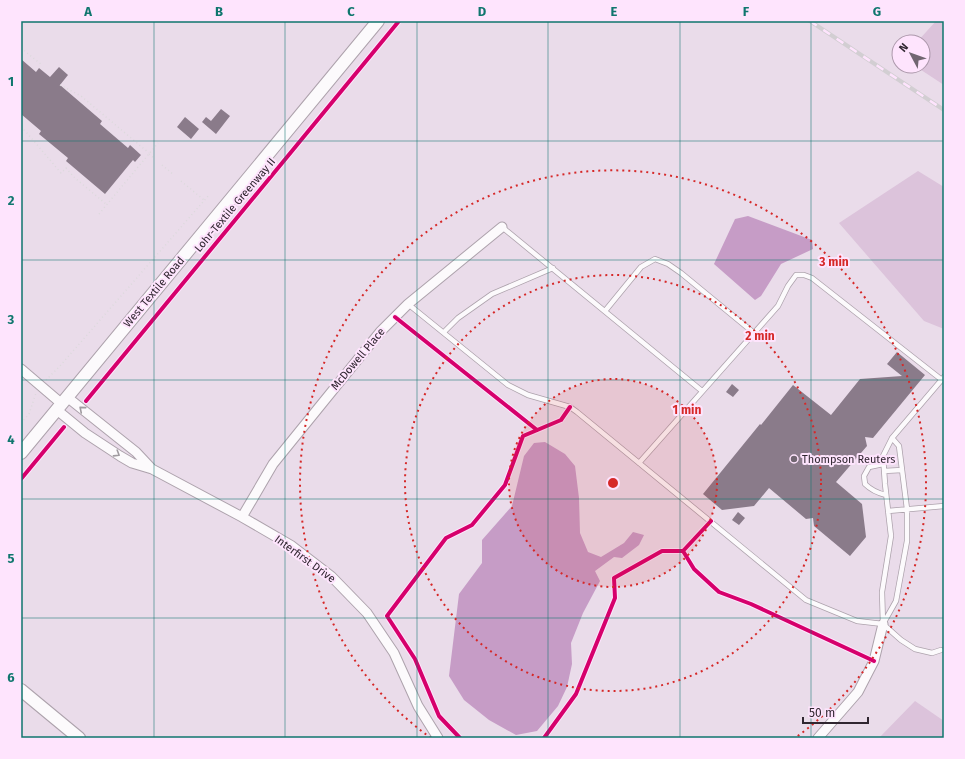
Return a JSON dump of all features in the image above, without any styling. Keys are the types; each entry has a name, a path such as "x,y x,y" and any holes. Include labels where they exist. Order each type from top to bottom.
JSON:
{"main road":[{"name":"West Textile Road","path":"21,452 378,21"},
{"path":"21,690 79,738"}],"street":[{"name":"McDowell Place","path":"242,517 273,464 380,332 408,304 502,227"},
{"path":"21,369 62,403"},
{"name":"Interfirst Drive","path":"62,403 136,452 152,469"},
{"name":"Interfirst Drive","path":"62,403 85,433 120,456 132,463 152,469 242,517 292,546 331,576 367,613 394,653 418,706 438,738"},
{"path":"818,738 858,692 874,661 883,624"}],"lane":[{"path":"502,227 702,391"},
{"path":"605,311 641,267 656,259 668,264 681,273 754,333"},
{"path":"444,332 458,318 492,294 553,268"},
{"path":"639,463 778,306 788,286 796,275 804,275 812,278 943,378 892,438 883,456 891,536 882,592 883,624"},
{"path":"408,304 508,385 528,395 574,410 806,600 857,621 883,624 901,640 915,649 932,653 941,650"},
{"path":"883,624 896,601 907,541 907,509 899,446 892,438"},
{"path":"884,464 869,467 864,476 864,484 870,489 886,495"},
{"path":"884,471 902,470"},
{"path":"888,511 944,506"}],"path":[{"path":"21,48 42,65"},
{"path":"60,85 80,96 155,159"},
{"path":"21,127 61,173 66,168 75,178 106,204"},
{"path":"99,214 158,143"},
{"path":"162,165 174,175"},
{"path":"181,180 204,200"},
{"path":"46,380 60,366 209,195"},
{"path":"21,423 29,414 37,392"}],"shaded area":[{"path":"936,21 944,21 944,85 927,74 931,74 931,34 924,34"},
{"path":"918,171 944,187 944,329 924,321 839,223"},
{"path":"748,216 812,240 813,249 781,264 761,296 755,300 714,264 735,219"},
{"path":"545,442 565,454 575,466 579,498 580,533 588,552 601,557 624,543 633,532 644,535 639,545 622,558 614,557 595,571 600,581 583,613 571,643 572,664 567,687 558,706 537,731 516,735 489,720 464,700 449,676 459,594 482,563 482,540 512,506 524,456 534,443"},
{"path":"915,701 944,721 944,738 879,738"}],"building":[{"path":"21,59 36,72 39,68 50,77 59,67 68,75 60,85 102,121 100,124 128,148 130,145 141,155 135,162 133,160 105,194 66,161 68,158 39,134 41,131 21,114"},
{"path":"221,109 230,116 216,134 202,122 206,117 211,121"},
{"path":"185,117 199,129 191,139 177,127"},
{"name":"Thompson Reuters","path":"897,352 925,375 873,438 865,437 867,446 836,482 862,504 866,537 850,556 814,526 813,518 806,519 769,488 754,506 722,510 703,494 793,385 831,415 860,379 902,376 887,364"},
{"path":"732,384 739,390 733,397 726,392"},
{"path":"738,512 745,518 739,525 732,520"}],"railway":[{"path":"810,21 944,110"}],"cycle path":[{"name":"Lohr-Textile Greenway II","path":"86,401 399,21"},
{"path":"395,317 537,430"},
{"path":"460,738 439,716 415,659 387,616 446,538 472,525 505,485 523,436 561,420 570,407"},
{"path":"21,479 64,427"},
{"path":"711,521 683,551 694,569 719,592 751,604 874,661"},
{"path":"544,738 576,694 615,598 614,578 662,551 683,551"}],"place":[{"name":"Thompson Reuters","path":"794,459"}]}
